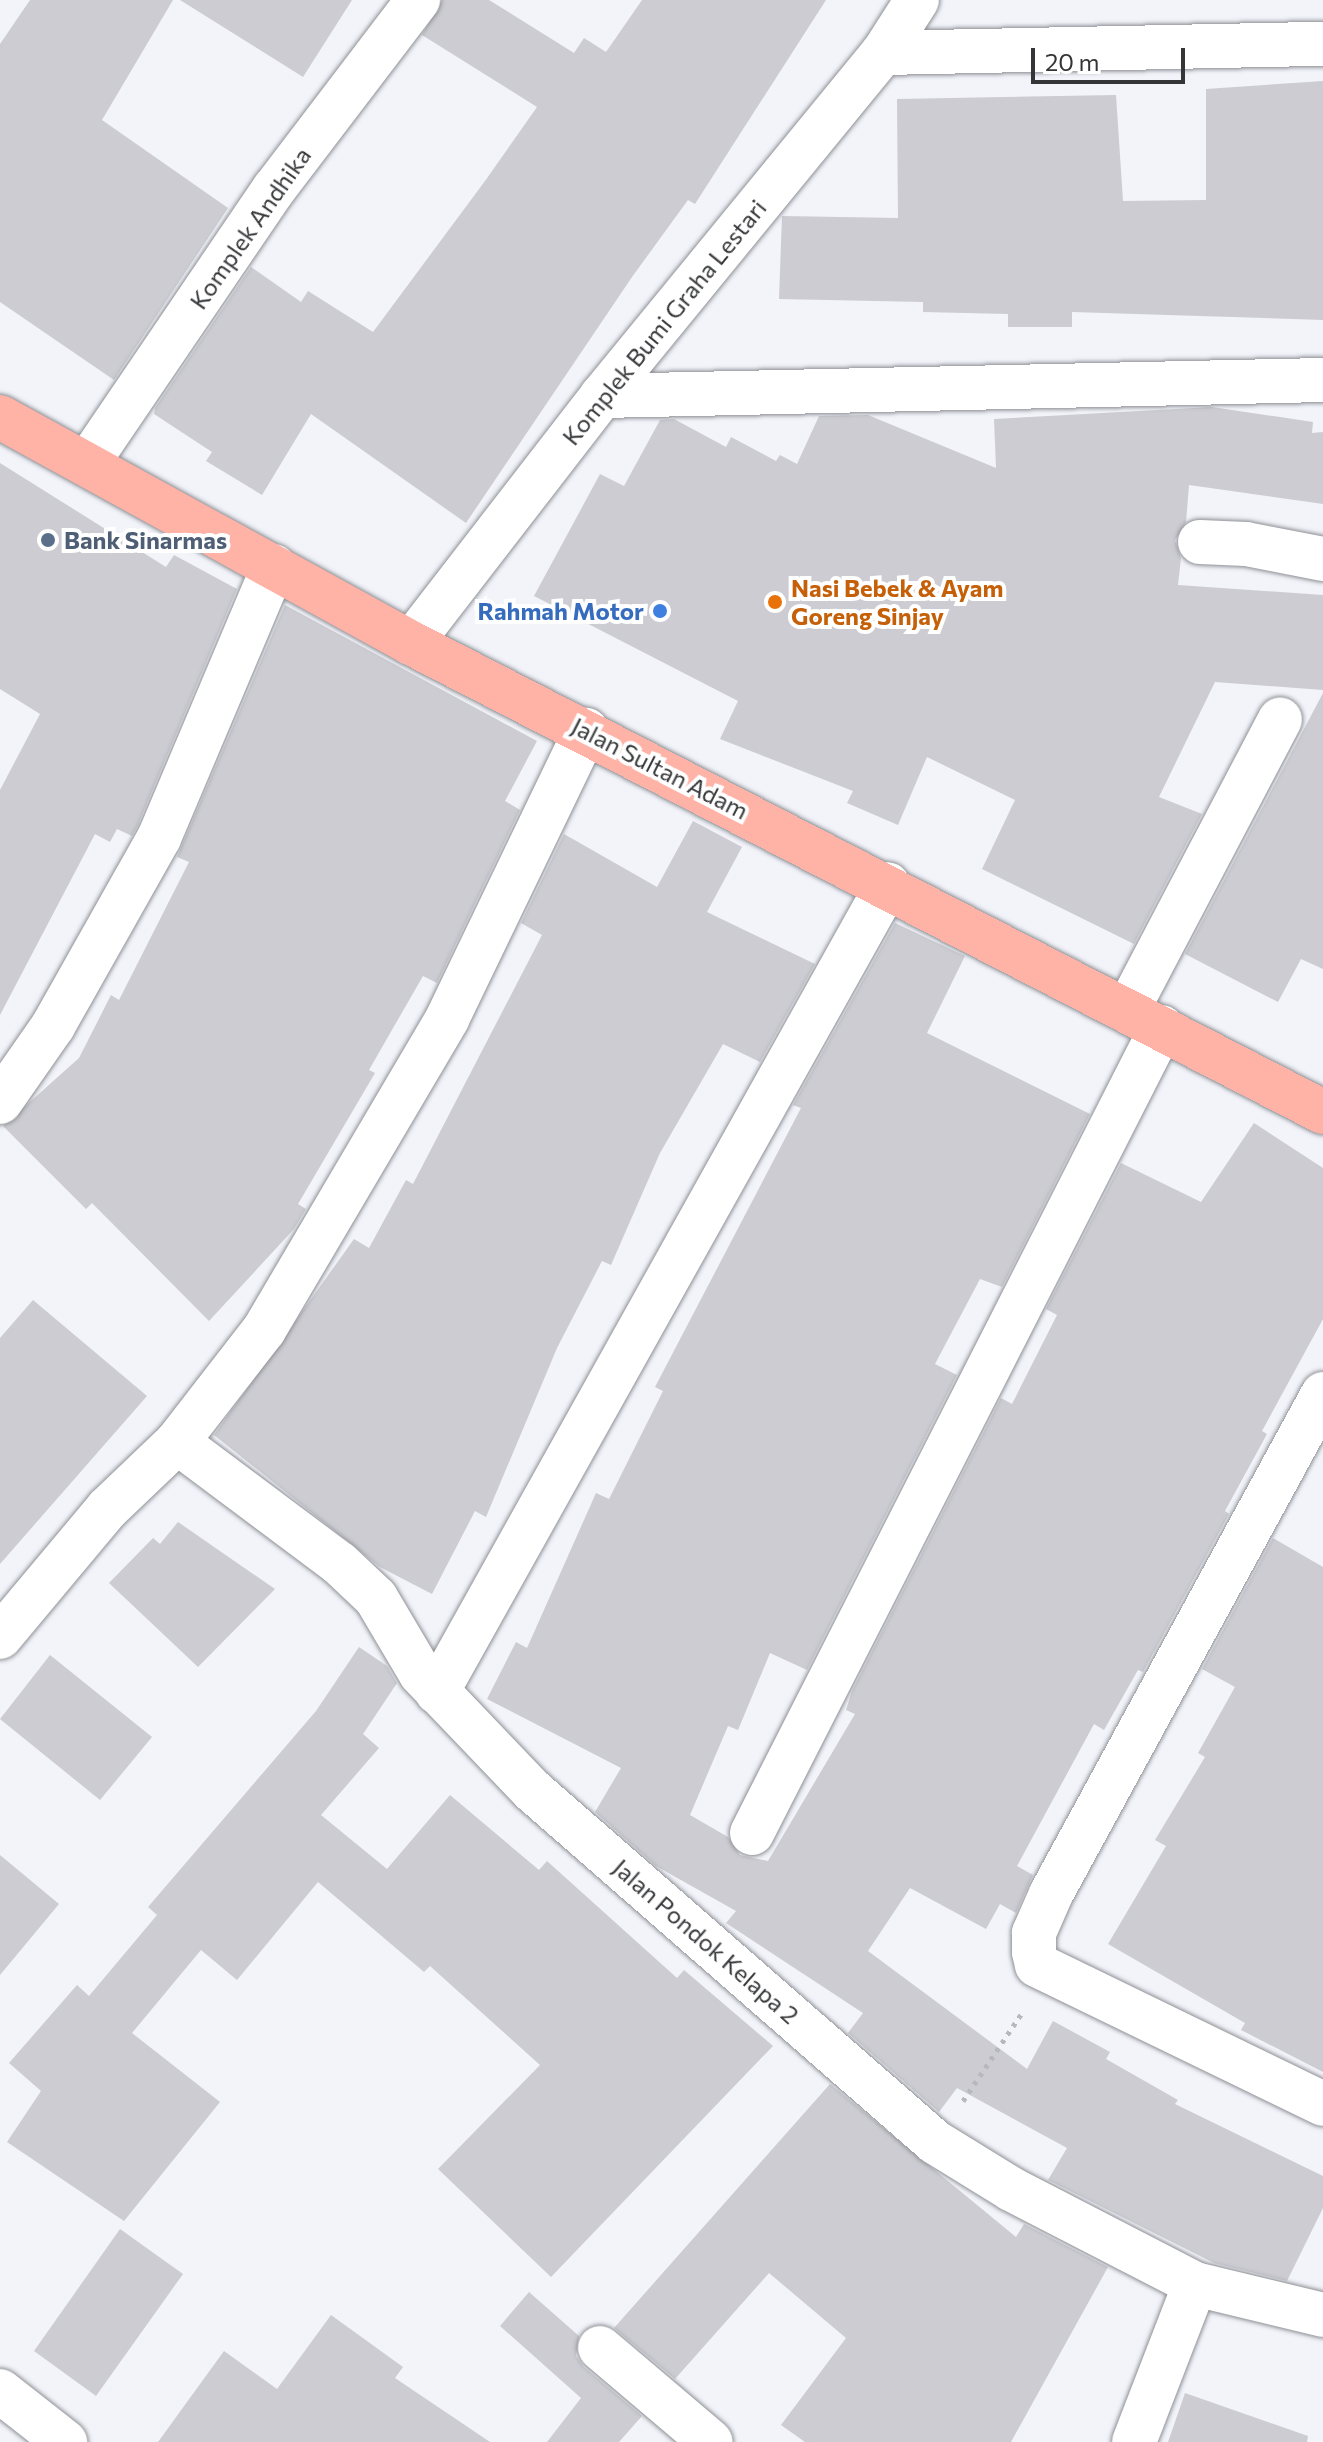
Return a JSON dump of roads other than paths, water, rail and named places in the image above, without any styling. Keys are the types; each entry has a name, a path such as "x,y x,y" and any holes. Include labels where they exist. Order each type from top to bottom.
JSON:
{"main road":[{"name":"Jalan Sultan Adam","path":"0,417 89,461 411,643 888,884 1323,1112"}],"street":[{"name":"Komplek Andhika","path":"89,461 274,189 418,0"},
{"name":"Komplek Bumi Graha Lestari","path":"411,643 602,396 883,53 917,0"},
{"path":"883,53 1323,44"},
{"path":"602,396 1323,380"},
{"path":"1200,542 1246,544 1323,559"},
{"path":"0,1102 53,1026 159,838 274,566"},
{"path":"752,1833 1145,1018 1280,719"},
{"path":"0,1637 107,1509 177,1442 227,1383 334,1220 447,1019 586,730"},
{"path":"437,1692 888,884"},
{"path":"1323,1394 1051,1894 1034,1933 1037,1965 1323,2104"},
{"name":"Jalan Pondok Kelapa 2","path":"177,1442 376,1598 437,1692 533,1791 935,2142 1011,2189 1195,2284 1323,2315"},
{"path":"1134,2442 1195,2284"},
{"path":"600,2348 711,2442"},
{"path":"0,2391 65,2442"}],"place":[{"name":"Bank Sinarmas","path":"48,540"},
{"name":"Nasi Bebek & Ayam Goreng Sinjay","path":"775,602"},
{"name":"Rahmah Motor","path":"660,611"}]}
